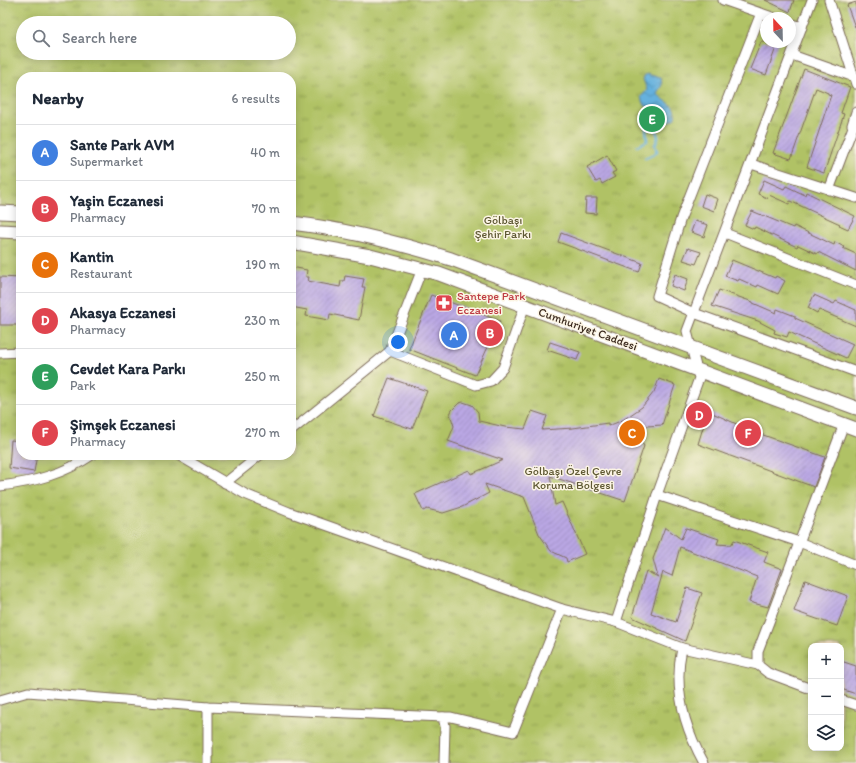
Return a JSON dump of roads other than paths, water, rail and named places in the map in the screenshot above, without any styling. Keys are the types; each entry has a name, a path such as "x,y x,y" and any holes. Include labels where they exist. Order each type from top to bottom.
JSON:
{"main road":[{"path":"0,212 16,213"},
{"name":"Cumhuriyet Caddesi","path":"296,224 350,232 418,249 497,275 856,408"},
{"path":"0,232 16,232"},
{"name":"Cumhuriyet Caddesi","path":"296,243 370,256 422,269 525,305 856,429"}],"street":[{"path":"723,0 760,13"},
{"path":"616,622 657,495 699,378 687,331 812,0"},
{"path":"830,0 855,81"},
{"path":"760,16 681,218 657,296 694,313 856,372"},
{"path":"796,25 802,27"},
{"path":"792,55 855,81"},
{"path":"829,190 854,127 852,125 856,112"},
{"path":"751,164 856,198"},
{"path":"725,233 856,285"},
{"path":"296,427 390,352 422,269"},
{"path":"390,352 476,385 491,381 503,368 525,305"},
{"path":"0,353 16,352"},
{"path":"758,665 758,651 844,424"},
{"path":"0,486 50,476 73,467 84,460"},
{"path":"186,460 225,484 289,512 562,609 616,622 682,648 758,665 768,673 808,688"},
{"path":"225,484 254,460"},
{"path":"657,495 799,542 856,565"},
{"path":"3,698 28,692 208,706 451,717 513,732 562,609"},
{"path":"682,648 679,664 679,698 690,733 704,763"},
{"path":"844,701 856,706"},
{"path":"208,706 208,763"},
{"path":"443,717 446,726 444,763"}],"water":[{"path":"647,74 661,78 662,85 657,93 674,109 675,118 671,121 663,121 655,112 643,104 641,97 647,90 643,79"}],"waterway":[{"path":"637,146 647,141 646,127 655,123 660,118"},
{"path":"645,158 657,151 655,145 658,138 655,123"}],"place":[{"name":"Cevdet Kara Parkı","path":"652,119"},
{"name":"Santepe Park Eczanesi","path":"444,303"},
{"name":"Yaşin Eczanesi","path":"490,333"},
{"name":"Sante Park AVM","path":"454,335"},
{"name":"Akasya Eczanesi","path":"699,415"},
{"name":"Kantin","path":"632,433"},
{"name":"Şimşek Eczanesi","path":"748,433"}],"park label":[{"name":"Gölbaşı Şehir Parkı","path":"503,227"},
{"name":"Gölbaşı Özel Çevre Koruma Bölgesi","path":"573,478"}]}
